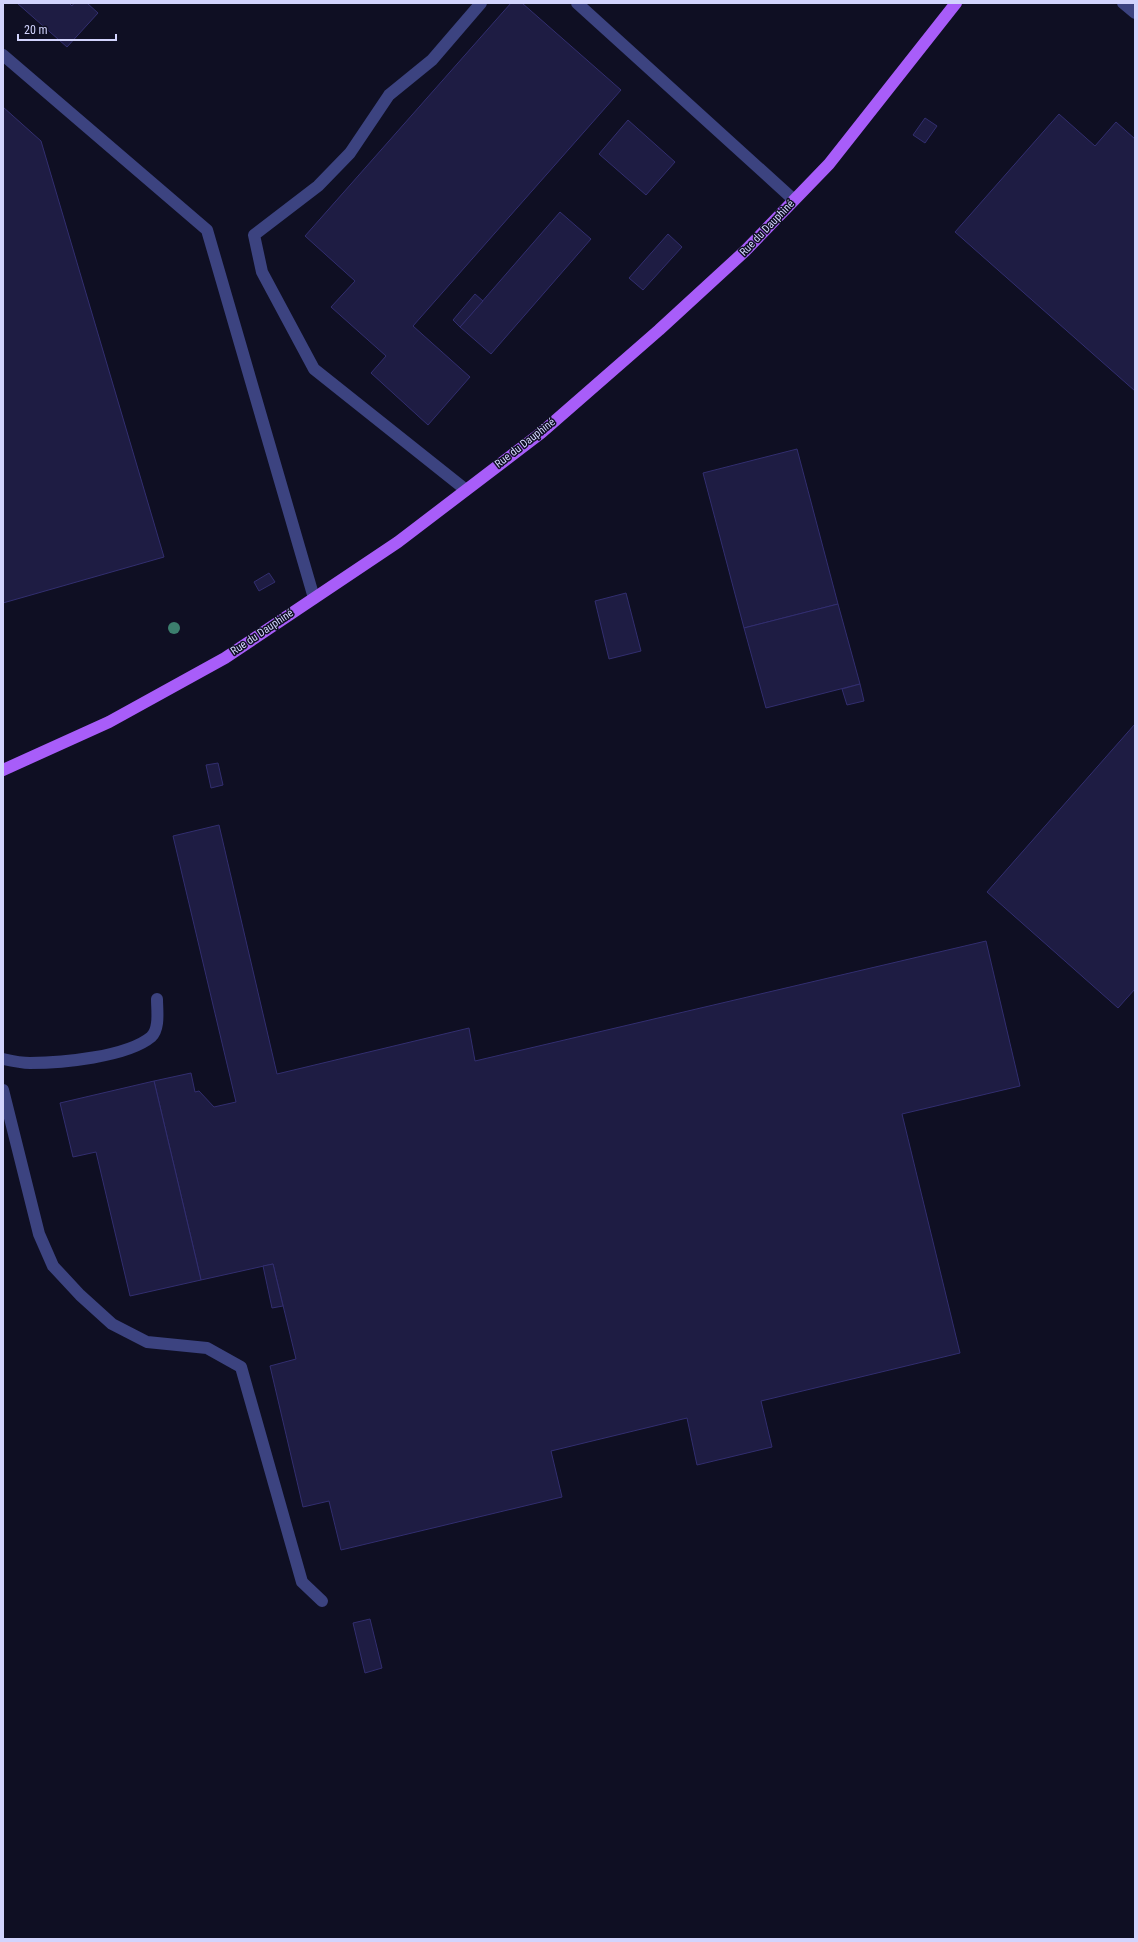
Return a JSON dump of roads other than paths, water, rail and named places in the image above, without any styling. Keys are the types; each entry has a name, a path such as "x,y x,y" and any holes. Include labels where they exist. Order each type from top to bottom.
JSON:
{"main road":[{"name":"Rue du Dauphiné","path":"3,770 109,722 225,658 398,542 541,432 659,330 745,251 829,164 956,3"}],"street":[{"path":"466,490 314,369 262,272 254,235 318,186 345,159 389,95 432,60 481,3"},
{"path":"577,3 794,200"},
{"path":"1123,3 1135,13"},
{"path":"3,55 207,230 314,598"},
{"path":"3,1059 29,1063 79,1061 126,1050 152,1037 157,1024 157,999"},
{"path":"3,1090 39,1234 53,1266 80,1295 112,1324 147,1342 207,1348 241,1367 302,1582 322,1601"}]}
